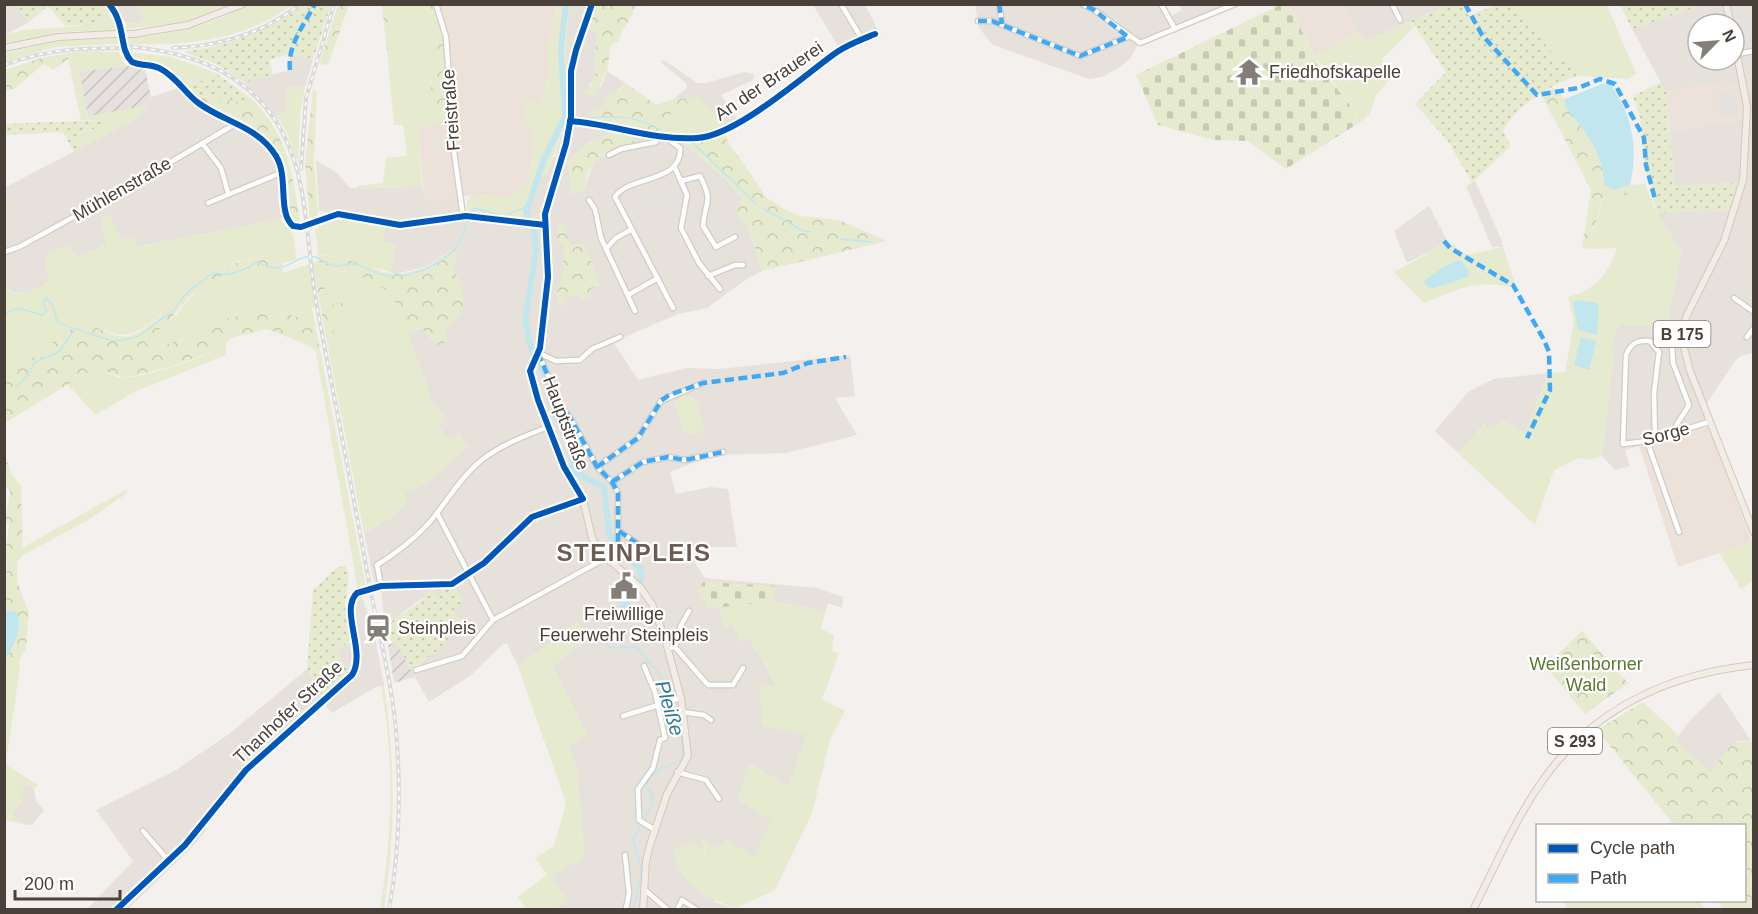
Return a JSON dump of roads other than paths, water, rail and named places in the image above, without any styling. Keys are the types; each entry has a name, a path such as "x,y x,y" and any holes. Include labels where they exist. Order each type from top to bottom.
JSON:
{"main road":[{"path":"4,48 58,37 133,34 188,25 243,4"},
{"name":"Hauptstraße","path":"592,4 576,50 572,71 570,122 563,154 547,202 545,225 549,262 536,356 530,371 548,427 568,476 582,499 592,538 606,560 638,585 652,604 671,647 688,751 677,772 646,861 643,909"},
{"name":"B 175","path":"1741,72 1750,135 1743,180 1734,213 1716,260 1689,310 1682,334 1687,362 1754,533"},
{"name":"S 293","path":"1473,909 1542,781 1567,749 1591,727 1628,702 1656,687 1691,675 1754,665"}],"street":[{"path":"109,4 120,21 125,53 132,62 155,66 168,73 198,102 237,123 270,147 283,172 285,215 291,224 301,227 339,214 409,226 467,216 545,225"},
{"name":"Freistraße","path":"436,4 446,38 454,152 467,216"},
{"path":"841,4 862,39"},
{"path":"999,4 1002,24"},
{"path":"1082,4 1094,10 1128,37 1144,43 1224,6 1234,4"},
{"path":"1161,4 1175,29"},
{"path":"1392,4 1400,20"},
{"path":"978,21 1002,24 1080,56 1128,37"},
{"name":"An der Brauerei","path":"570,122 596,123 620,131 654,136 695,139 720,133 777,98 837,52 875,34"},
{"name":"Mühlenstraße","path":"4,252 18,247 130,186 237,123"},
{"path":"609,155 621,149 655,142 654,136"},
{"path":"663,136 680,148 674,166 656,177 617,193 615,202 632,228 673,308"},
{"path":"202,143 221,168 228,193"},
{"path":"674,166 687,202 681,228 708,276 720,288"},
{"path":"208,202 283,172"},
{"path":"681,181 699,176 707,189 709,201 703,226 711,242 716,247 735,237"},
{"path":"589,200 606,249 636,311"},
{"path":"606,249 632,228"},
{"path":"708,276 735,265 743,265"},
{"path":"628,295 658,278"},
{"path":"1734,298 1754,312"},
{"path":"1747,337 1754,328"},
{"path":"536,356 549,360 580,360 592,349 621,337"},
{"name":"Sorge","path":"1655,438 1654,393 1659,352 1650,341 1641,341 1629,347 1626,355 1623,444 1647,441 1709,422"},
{"path":"1672,346 1674,363 1689,405 1676,426 1678,432"},
{"path":"416,670 462,656 494,620 617,552 618,493 612,482 597,467 556,397 536,356"},
{"path":"597,467 638,438 661,400 703,383"},
{"path":"548,427 521,438 484,459 458,484 437,513 405,546 377,565 381,586 452,584 484,563 532,517 582,499"},
{"path":"1647,441 1679,532"},
{"path":"612,482 643,462 668,457 685,460 723,452"},
{"path":"437,513 494,620"},
{"path":"618,531 641,546"},
{"name":"Thanhofer Straße","path":"116,909 185,845 246,770 352,675 357,665 351,606 354,597 363,590 381,586"},
{"path":"689,611 671,647 708,685 734,684 743,668"},
{"path":"644,666 658,703 665,738 660,740 653,768 638,789 644,822 655,830"},
{"path":"623,716 658,703 681,698"},
{"path":"683,712 704,715 711,720"},
{"path":"677,772 706,780 720,799"},
{"path":"144,831 168,860"},
{"path":"625,855 629,894 626,909"},
{"path":"644,889 668,909"},
{"path":"676,909 682,900 697,909"}],"water":[{"path":"1602,84 1610,84 1618,95 1632,132 1634,159 1630,185 1615,190 1604,185 1600,162 1592,142 1565,106 1565,99"},
{"path":"1458,260 1462,261 1469,271 1468,277 1431,289 1423,282 1442,268"},
{"path":"1575,300 1597,303 1599,308 1597,335 1578,330 1573,302"},
{"path":"1581,337 1596,341 1589,370 1574,365"},
{"path":"16,611 18,630 15,643 5,660 5,612"}],"waterway":[{"name":"Pleiße","path":"566,4 561,49 565,117 544,159 526,213 534,230 536,251 525,319 531,348 545,376 556,418 570,441 574,472 604,487 609,533 614,544 640,568 638,587 618,613"},
{"path":"585,119 624,117 642,121 660,130"},
{"path":"695,145 756,204"},
{"path":"4,314 18,308 42,315 47,310 43,303 47,298 54,308 57,322 114,341 131,338 144,333 173,312 186,294 214,272 219,274 236,272 257,262 276,268 284,267 308,256 318,258 333,266 354,264 380,274 393,276 414,273 434,265 458,245 475,208 503,216 528,206"},
{"path":"762,208 801,230 810,232"},
{"path":"840,239 872,242"},
{"path":"16,386 26,378 34,363 59,352 75,329"},
{"name":"Pleiße","path":"618,613 610,622 605,643 611,648 636,647 659,673 664,682 667,704 681,734 683,748 681,760 655,773 646,787 652,794 652,805 633,839 641,867 641,877 633,910"}],"railway":[{"path":"173,48 224,41 256,31 300,4"},
{"path":"301,169 306,98 334,4"},
{"path":"124,46 188,57 226,74 259,100 273,117 294,161 305,209 317,307 393,705 399,806 395,868 389,910"},
{"path":"4,65 52,52 131,48"}],"place":[{"name":"Friedhofskapelle","path":"1249,72"},
{"name":"Freiwillige Feuerwehr Steinpleis","path":"624,586"},
{"name":"Steinpleis","path":"378,628"}],"district":[{"name":"STEINPLEIS","path":"634,552"}],"park label":[{"name":"Weißenborner Wald","path":"1586,674"}]}
